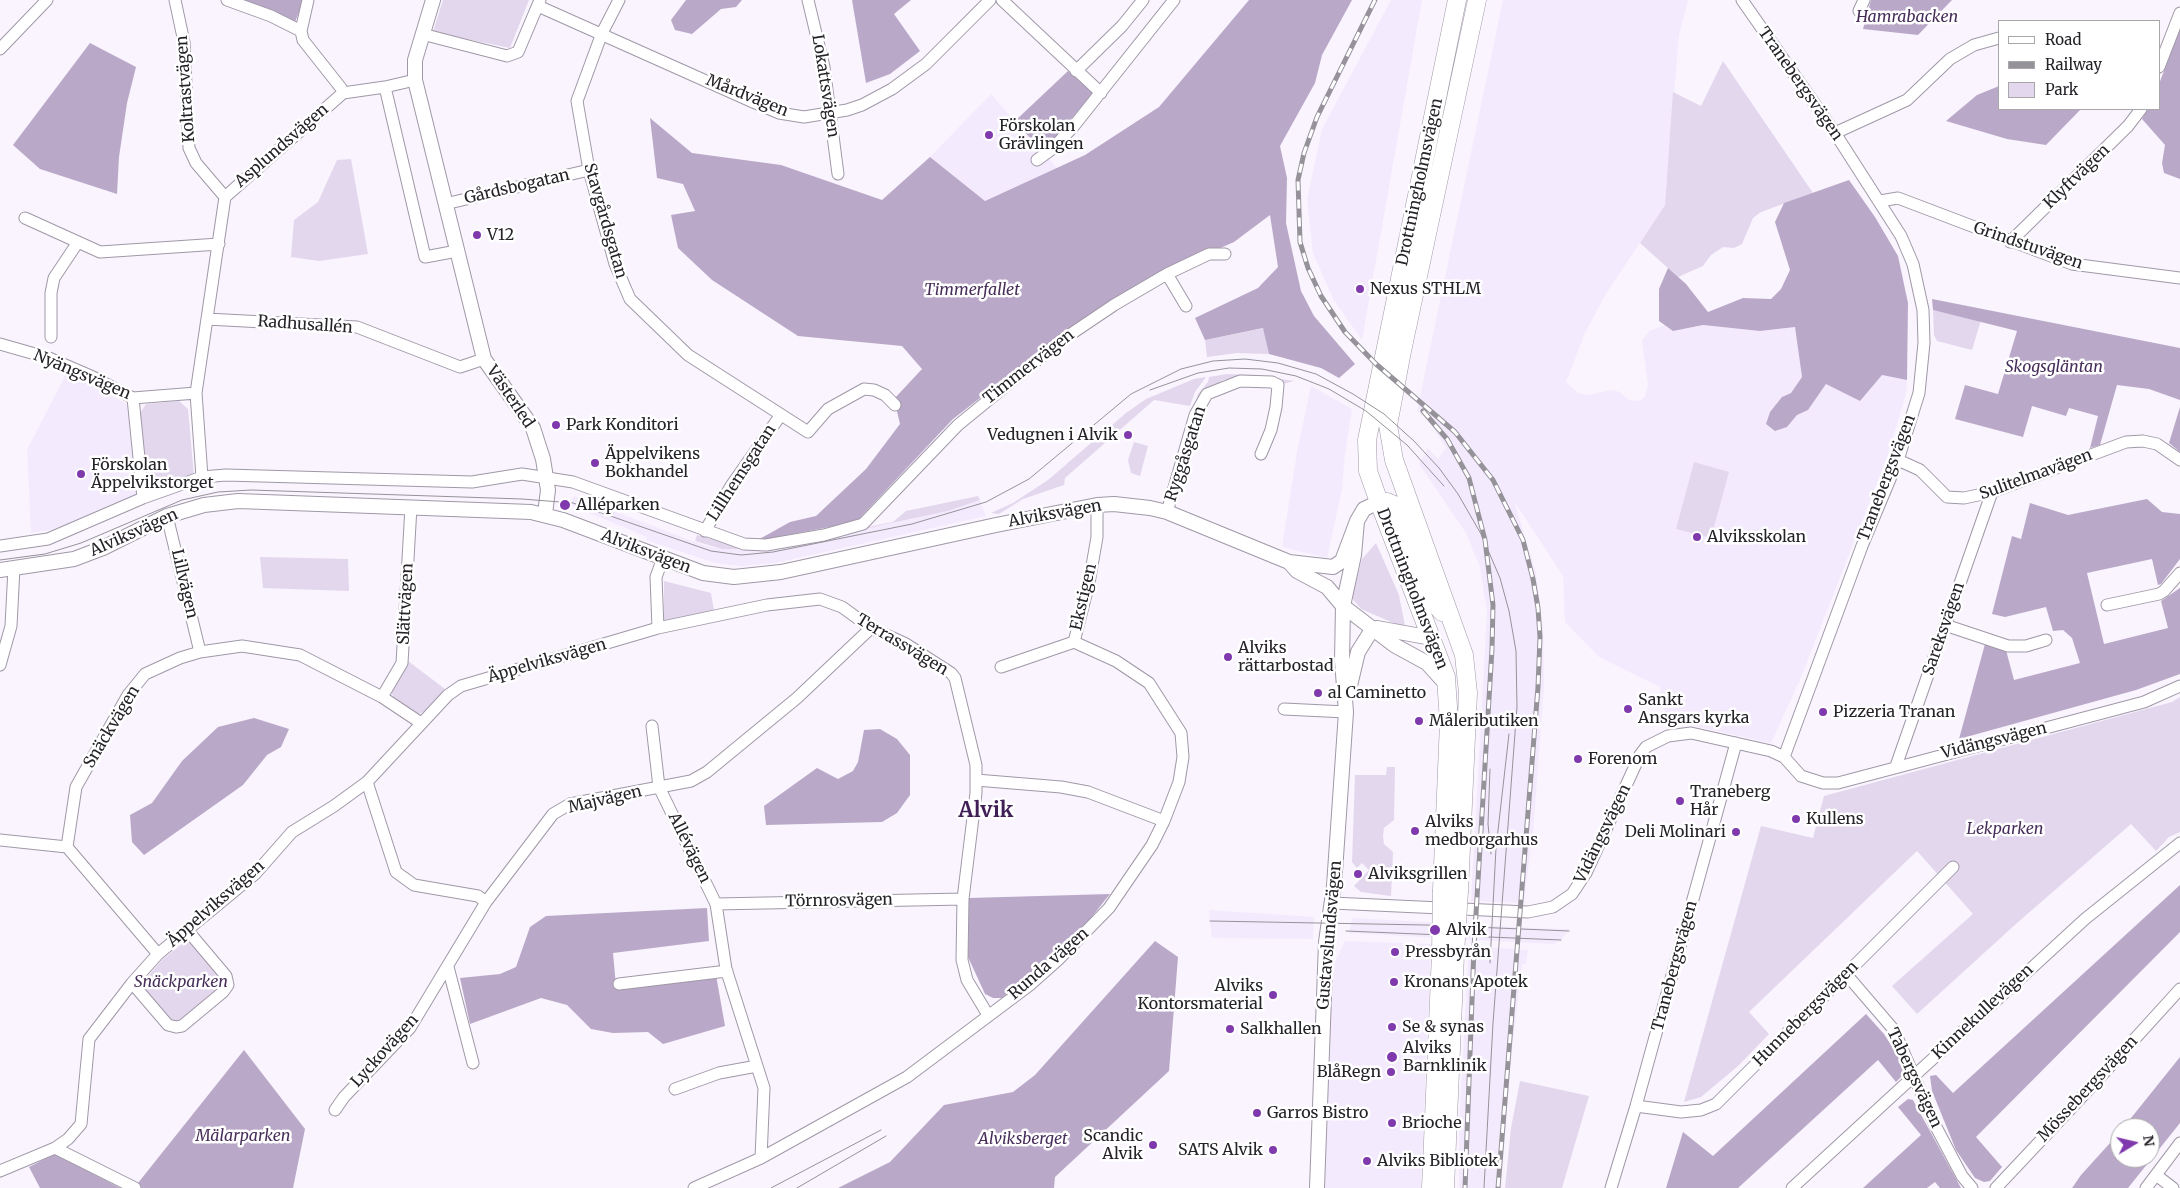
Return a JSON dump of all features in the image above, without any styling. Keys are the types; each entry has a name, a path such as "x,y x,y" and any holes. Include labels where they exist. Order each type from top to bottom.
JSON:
{"main road":[{"name":"Drottningholmsvägen","path":"1445,1188 1450,890 1450,722 1448,689 1443,664 1378,502 1368,471 1367,440 1457,0"},
{"name":"Drottningholmsvägen","path":"1450,890 1468,693 1464,655 1394,460 1388,425 1403,343 1477,3"},
{"path":"1378,502 1394,505 1399,512 1434,600 1444,614 1451,617 1442,631 1432,638"},
{"name":"Drottningholmsvägen","path":"1430,1188 1448,953"}],"street":[{"path":"0,49 48,0"},
{"name":"Koltrastvägen","path":"176,0 184,42 189,148 196,163 225,197"},
{"path":"227,0 270,16 300,31"},
{"path":"308,0 300,31 303,40 341,88 343,94"},
{"name":"Västerled","path":"433,0 415,60 415,80 484,359 533,428 543,458 548,500 545,514"},
{"name":"Stavgårdsgatan","path":"619,0 602,33 576,101 589,170 615,264 630,299 688,356 808,432 828,409 864,389 874,390 885,395 895,405"},
{"name":"Lokattsvägen","path":"808,0 824,67 838,174"},
{"name":"Mårdvägen","path":"539,3 779,113 804,117 862,105 892,89 926,64 990,0"},
{"path":"1002,0 1101,93"},
{"path":"1076,71 1122,26 1143,0"},
{"path":"1037,160 1052,149 1101,93 1174,0"},
{"name":"Tranebergsvägen","path":"1742,0 1880,201 1901,236 1913,264 1923,310 1924,343 1919,393 1898,460 1862,546 1784,757"},
{"path":"1859,11 1864,0"},
{"path":"422,34 507,56 518,52 539,3"},
{"path":"2160,60 2180,13"},
{"path":"1834,133 1908,100 1950,59 1974,46 1998,38"},
{"name":"Asplundsvägen","path":"202,478 196,393 225,197 343,94 385,88 415,80"},
{"path":"385,88 425,256 457,251"},
{"name":"Klyftvägen","path":"2010,242 2128,126 2140,110"},
{"name":"Gårdsbogatan","path":"445,204 589,170"},
{"name":"Grindstuvägen","path":"1880,201 1898,198 2072,264 2180,278"},
{"path":"24,218 100,252 219,244"},
{"path":"51,337 50,293 54,278 78,242"},
{"name":"Timmervägen","path":"864,524 943,440 1002,388 1062,340 1114,305 1168,274 1210,254 1225,254"},
{"path":"1168,274 1186,306"},
{"name":"Radhusallén","path":"207,319 357,327 460,367 484,359"},
{"name":"Nyängsvägen","path":"0,344 49,358 93,376 133,398 196,393"},
{"name":"Ryggåsgatan","path":"1167,512 1195,416 1206,394 1240,381 1272,382 1278,385 1276,408 1271,430 1261,454"},
{"path":"133,398 143,498"},
{"name":"Lillhemsgatan","path":"705,531 731,486 780,416"},
{"name":"Sulitelmavägen","path":"1898,460 1920,470 1947,497 1964,498 1992,492 2126,442 2143,441 2157,444 2180,460"},
{"name":"Alviksvägen","path":"0,546 48,539 143,498 202,478 272,475 472,482 522,474 545,477 573,482 744,544 766,545 864,524"},
{"name":"Sareksvägen","path":"1896,766 1992,492"},
{"name":"Alviksvägen","path":"0,570 74,559 103,548 167,516 204,505 238,501 545,514 703,573 752,577 1097,505 1132,505 1167,512 1289,562 1300,562 1324,568 1339,565 1346,553 1357,522"},
{"path":"1357,522 1364,509 1378,502"},
{"name":"Ekstigen","path":"1001,667 1074,642 1089,584 1097,538 1097,505"},
{"name":"Slättvägen","path":"382,697 402,663 411,507"},
{"name":"Lillvägen","path":"167,516 200,652"},
{"name":"Gustavslundsvägen","path":"1346,707 1343,676 1343,606 1354,555 1357,522"},
{"path":"658,628 656,577 663,558"},
{"name":"Alviksvägen","path":"1289,562 1297,571 1327,588 1343,606 1394,645 1427,663 1438,674 1448,689"},
{"path":"0,665 11,626 14,568"},
{"path":"2107,605 2158,594 2164,591 2180,573"},
{"name":"Terrassvägen","path":"658,628 767,605 820,599 842,607 872,628 906,644 951,673 955,678 976,765 963,899 962,960 967,980 988,1015"},
{"path":"1945,625 2008,646 2026,646 2046,640"},
{"name":"Äppelviksvägen","path":"0,1171 68,1140 81,1124 89,1039 132,983 158,954 255,874 292,832 334,806 367,782 448,695 461,686 658,628"},
{"name":"Majvägen","path":"486,902 553,814 570,804 691,781 707,772 797,698 872,628"},
{"path":"1374,628 1432,638"},
{"name":"Gustavslundsvägen","path":"1316,1188 1326,942 1332,903 1346,707 1358,652 1374,628"},
{"name":"Runda vägen","path":"694,1188 761,1158 907,1076 1031,984 1103,915 1152,846 1179,782 1184,757 1181,733 1149,683 1116,660 1074,642"},
{"name":"Snäckvägen","path":"68,847 76,787 128,695 146,674 180,658 200,652 242,646 300,655 382,697 421,723"},
{"name":"Vidängsvägen","path":"1332,903 1528,912 1553,907 1572,894 1583,879 1640,755 1646,747 1656,741 1680,733 1691,732 1784,757 1801,776 1824,783 1838,783 1896,766 2136,704 2180,686"},
{"path":"1284,709 1346,707"},
{"name":"Allévägen","path":"652,726 660,787 716,904 727,971 764,1088 761,1158"},
{"name":"Tranebergsvägen","path":"1611,1188 1636,1106 1736,743"},
{"path":"976,780 1061,787 1088,792 1164,820"},
{"path":"367,782 396,872 414,885 478,896 486,902"},
{"path":"0,840 68,847 158,954"},
{"name":"Kinnekullevägen","path":"1792,1188 2085,919 2180,844"},
{"name":"Hunnebergsvägen","path":"1636,1106 1681,1112 1701,1110 1716,1104 1953,867"},
{"name":"Törnrosvägen","path":"716,904 963,899"},
{"name":"Lyckovägen","path":"335,1110 344,1097 410,1028 486,902"},
{"path":"132,983 168,1025 176,1027 182,1026 223,992 228,985 226,976 188,931"},
{"path":"448,967 473,1062"},
{"path":"619,984 727,971"},
{"name":"Tabergsvägen","path":"1846,974 1894,1030 1935,1125 1962,1176 1972,1188"},
{"name":"Mössebergsvägen","path":"1996,1188 2180,989"},
{"path":"675,1088 719,1073 757,1066"},
{"path":"2146,1188 2180,1142"},
{"path":"54,1148 134,1188"},
{"path":"2156,1174 2172,1188"}],"shaded area":[{"path":"1391,0 1422,0 1362,340 1333,299 1313,253 1307,200 1322,129"},
{"path":"1503,0 1688,0 1679,35 1665,205 1604,297 1585,333 1566,382 1578,393 1589,395 1611,390 1620,392 1629,400 1639,401 1645,397 1648,384 1642,341 1649,331 1665,325 1673,331 1703,325 1760,331 1795,327 1802,377 1791,393 1782,397 1787,427 1797,415 1808,410 1826,384 1882,375 1907,380 1906,394 1887,457 1800,680 1771,743 1685,724 1668,727 1660,687 1599,657 1565,622 1563,576 1514,501 1536,573 1543,629 1544,685 1534,822 1524,903 1471,901 1487,612 1480,567 1466,533 1419,464 1428,448 1438,459 1446,448 1428,420 1417,411"},
{"name":"Förskolan Grävlingen","path":"991,94 1057,168 985,201 930,157"},
{"name":"Förskolan Äppelvikstorget","path":"67,372 127,404 137,497 55,529 31,533 27,450"},
{"path":"1311,386 1352,409 1342,489 1327,558 1282,547 1297,452"},
{"path":"574,496 706,546 722,549 886,525 948,511 980,500 986,516 775,563 741,566 715,563 646,540 647,537 570,505"},
{"path":"1209,910 1314,917 1313,939 1212,938"},
{"path":"1352,918 1570,929 1561,940 1553,944 1349,933"},
{"path":"1345,941 1431,944 1421,1188 1323,1188 1333,966"},
{"path":"1469,946 1528,950 1526,964 1522,964 1511,1059 1501,1188 1459,1188 1459,1125"}],"green space":[{"path":"238,0 304,0 295,22"},
{"path":"443,0 529,0 510,48 433,32"},
{"path":"686,0 742,0 736,7 721,9 692,34 675,30 671,20"},
{"path":"852,0 911,0 894,14 920,51 890,74 866,83"},
{"name":"Timmerfallet","path":"1249,0 1352,0 1322,55 1315,83 1280,146 1287,178 1286,223 1301,291 1314,316 1355,364 1339,378 1321,368 1269,354 1263,328 1205,340 1195,318 1258,288 1278,267 1270,215 1234,242 1165,272 1070,328 953,419 856,522 756,541 790,522 816,516 866,469 900,424 894,399 922,369 902,346 798,336 712,280 678,248 671,215 695,211 683,184 657,178 650,118 692,153 781,165 882,200 930,157 985,201 1085,155 1159,107"},
{"name":"Hamrabacken","path":"1871,0 1952,0 1918,35 1863,29"},
{"path":"2180,29 2180,179 2164,173 2162,163 2165,145 2142,119 2147,110 2160,110 2160,81"},
{"path":"90,43 136,67 127,103 119,157 117,194 40,169 13,145"},
{"path":"1723,61 1813,193 1761,212 1753,218 1742,244 1734,248 1723,247 1711,255 1703,266 1678,277 1640,243 1665,205 1673,92 1701,106"},
{"path":"1068,71 1093,93 1048,146 1041,150 1015,121"},
{"path":"1998,86 1998,110 2080,110 2046,145 2007,139 1946,121 1977,95"},
{"path":"351,159 368,254 319,261 291,257 294,220 318,202 337,160"},
{"path":"1849,180 1875,217 1898,256 1908,303 1907,380 1882,375 1860,401 1826,384 1808,410 1797,415 1787,427 1775,431 1766,424 1770,412 1782,397 1791,393 1802,377 1795,327 1760,331 1703,325 1673,331 1659,321 1659,289 1668,268 1686,284 1708,312 1743,298 1771,299 1781,289 1790,270 1775,222 1784,203"},
{"name":"Skogsgläntan","path":"1932,299 2180,348 2180,400 2149,389 2117,385 2100,445 2090,448 2098,416 2069,408 2066,416 2032,406 2023,437 1955,419 1965,385 1998,394 2017,331 1933,310"},
{"path":"1933,310 1981,320 1972,350 1937,341 1934,335"},
{"path":"1264,328 1269,354 1237,353 1207,357 1205,340"},
{"path":"1227,374 1256,375 1294,381 1283,384 1281,380 1264,377 1236,377 1223,380 1201,393 1192,412 1198,394 1208,382 1209,377"},
{"path":"1206,377 1195,392 1190,406 1154,400 1065,478 1064,485 1023,499 999,514 991,513 1013,503 1048,480 1126,413 1146,399 1194,379"},
{"path":"179,401 188,409 194,476 147,493 139,415 146,404"},
{"path":"2180,407 2180,452 2169,443"},
{"path":"1134,442 1148,446 1140,476 1131,473 1128,460"},
{"path":"1694,462 1729,472 1711,538 1676,529"},
{"path":"978,496 980,500 948,511 771,549 722,549 695,541 697,535 740,547 779,545 893,522 906,511"},
{"path":"2147,499 2162,512 2180,514 2180,559 2161,584 2158,585 2152,559 2087,573 2104,644 2168,628 2161,601 2180,588 2180,674 2136,690 1959,739 1985,644 2006,650 2014,680 2080,663 2072,638 2063,630 2053,631 2046,607 2005,617 1992,614 2012,536 2021,539 2030,503 2068,515"},
{"path":"1376,543 1399,595 1405,626 1403,627 1361,609 1352,598 1362,559"},
{"path":"260,557 348,559 349,591 263,588"},
{"path":"664,581 711,593 714,611 664,621"},
{"path":"408,661 445,689 426,711 416,715 395,700 391,692"},
{"name":"Lekparken","path":"2180,697 2180,832 2169,837 2156,851 2131,824 2017,923 1917,1014 1892,986 1973,914 1917,851 1749,1012 1769,1034 1738,1066 1701,1097 1684,1102 1761,826 1813,838 1824,796 2172,702"},
{"path":"254,718 289,729 281,747 267,755 243,785 144,855 132,842 130,815 152,803 182,761 218,727"},
{"path":"880,729 897,739 910,755 910,795 897,813 882,822 766,825 764,806 817,768 838,779 853,771 858,762 864,730"},
{"path":"1387,767 1395,767 1394,820 1384,828 1383,836 1384,844 1393,852 1391,896 1361,892 1354,886 1369,870 1362,863 1357,868 1352,862 1355,775 1386,775"},
{"path":"2180,885 2180,932 1976,1137 2002,1167 1990,1181 1984,1182 1975,1178 1956,1150 1932,1091 1930,1076 1936,1075 1953,1093"},
{"path":"1110,894 1086,924 1049,959 1002,998 993,998 985,994 968,957 969,898"},
{"path":"707,908 709,941 613,953 616,986 716,975 725,1026 663,1044 648,1032 613,1033 591,1029 567,1005 541,998 470,1024 460,978 500,974 516,967 530,927 546,916"},
{"name":"Snäckparken","path":"190,941 223,980 222,987 180,1022 173,1022 143,990 143,982 162,960 182,944"},
{"name":"Alviksberget","path":"1155,941 1178,957 1169,1071 1055,1177 1054,1188 838,1188 890,1162 944,1105 1013,1092 1035,1075"},
{"path":"1866,1014 1884,1034 1905,1067 1904,1074 1896,1082 1878,1060 1738,1188 1666,1188 1683,1132 1713,1156"},
{"name":"Mälarparken","path":"244,1050 305,1129 293,1188 134,1188"},
{"path":"2180,1057 2180,1123 2160,1148 2160,1118 2131,1118"},
{"path":"1520,1081 1589,1096 1562,1188 1505,1188 1511,1128"},
{"path":"1908,1099 1913,1100 1961,1188 1940,1188 1935,1182 1927,1188 1863,1188 1921,1135 1898,1107"},
{"path":"2110,1143 2110,1168 2144,1168 2128,1188 2072,1188 2081,1175"},
{"path":"55,1154 120,1188 40,1188 29,1167"}],"tram line":[{"path":"0,560 45,554 81,543 182,500 218,492 251,490 522,499 573,503 711,551 741,555 773,552 912,524 986,502 1029,479 1131,394 1181,369 1213,361 1245,359 1278,363 1316,374 1353,394 1384,414 1414,441 1439,468 1458,494 1481,534 1500,578 1509,611 1516,651 1517,707 1493,1023 1484,1188"},
{"path":"1150,390 1198,373 1229,368 1262,369 1296,376 1329,389 1366,411 1407,445 1444,486"},
{"path":"1490,963 1496,848 1509,734"},
{"path":"1490,769 1488,824 1491,854"},
{"path":"1210,921 1426,925 1569,931"},
{"path":"1346,931 1561,940"},
{"path":"771,1188 881,1130"},
{"path":"797,1188 886,1136"}],"railway":[{"path":"1375,0 1317,117 1304,153 1298,180 1300,242 1308,268 1321,296 1345,332 1376,364 1455,432 1493,480 1523,540 1533,579 1540,637 1538,687 1498,1188"},
{"path":"1423,411 1447,439 1469,478 1485,540 1493,605 1474,947 1465,1188"}],"place":[{"name":"Förskolan Grävlingen","path":"989,135"},
{"name":"V12","path":"477,235"},
{"name":"Nexus STHLM","path":"1360,289"},
{"name":"Park Konditori","path":"556,425"},
{"name":"Vedugnen i Alvik","path":"1128,435"},
{"name":"Äppelvikens Bokhandel","path":"595,463"},
{"name":"Förskolan Äppelvikstorget","path":"81,474"},
{"name":"Alléparken","path":"565,505"},
{"name":"Alviksskolan","path":"1697,537"},
{"name":"Alviks rättarbostad","path":"1228,657"},
{"name":"al Caminetto","path":"1318,693"},
{"name":"Sankt Ansgars kyrka","path":"1628,709"},
{"name":"Pizzeria Tranan","path":"1823,712"},
{"name":"Måleributiken","path":"1419,721"},
{"name":"Forenom","path":"1578,759"},
{"name":"Traneberg Hår","path":"1680,801"},
{"name":"Kullens","path":"1796,819"},
{"name":"Alviks medborgarhus","path":"1415,831"},
{"name":"Deli Molinari","path":"1736,832"},
{"name":"Alviksgrillen","path":"1358,874"},
{"name":"Alvik","path":"1435,930"},
{"name":"Pressbyrån","path":"1395,952"},
{"name":"Kronans Apotek","path":"1394,982"},
{"name":"Alviks Kontorsmaterial","path":"1273,995"},
{"name":"Se & synas","path":"1392,1027"},
{"name":"Salkhallen","path":"1230,1029"},
{"name":"Alviks Barnklinik","path":"1392,1057"},
{"name":"BlåRegn","path":"1391,1072"},
{"name":"Garros Bistro","path":"1257,1113"},
{"name":"Brioche","path":"1392,1123"},
{"name":"Scandic Alvik","path":"1153,1145"},
{"name":"SATS Alvik","path":"1273,1150"},
{"name":"Alviks Bibliotek","path":"1367,1161"}],"district":[{"name":"Alvik","path":"986,811"}]}
